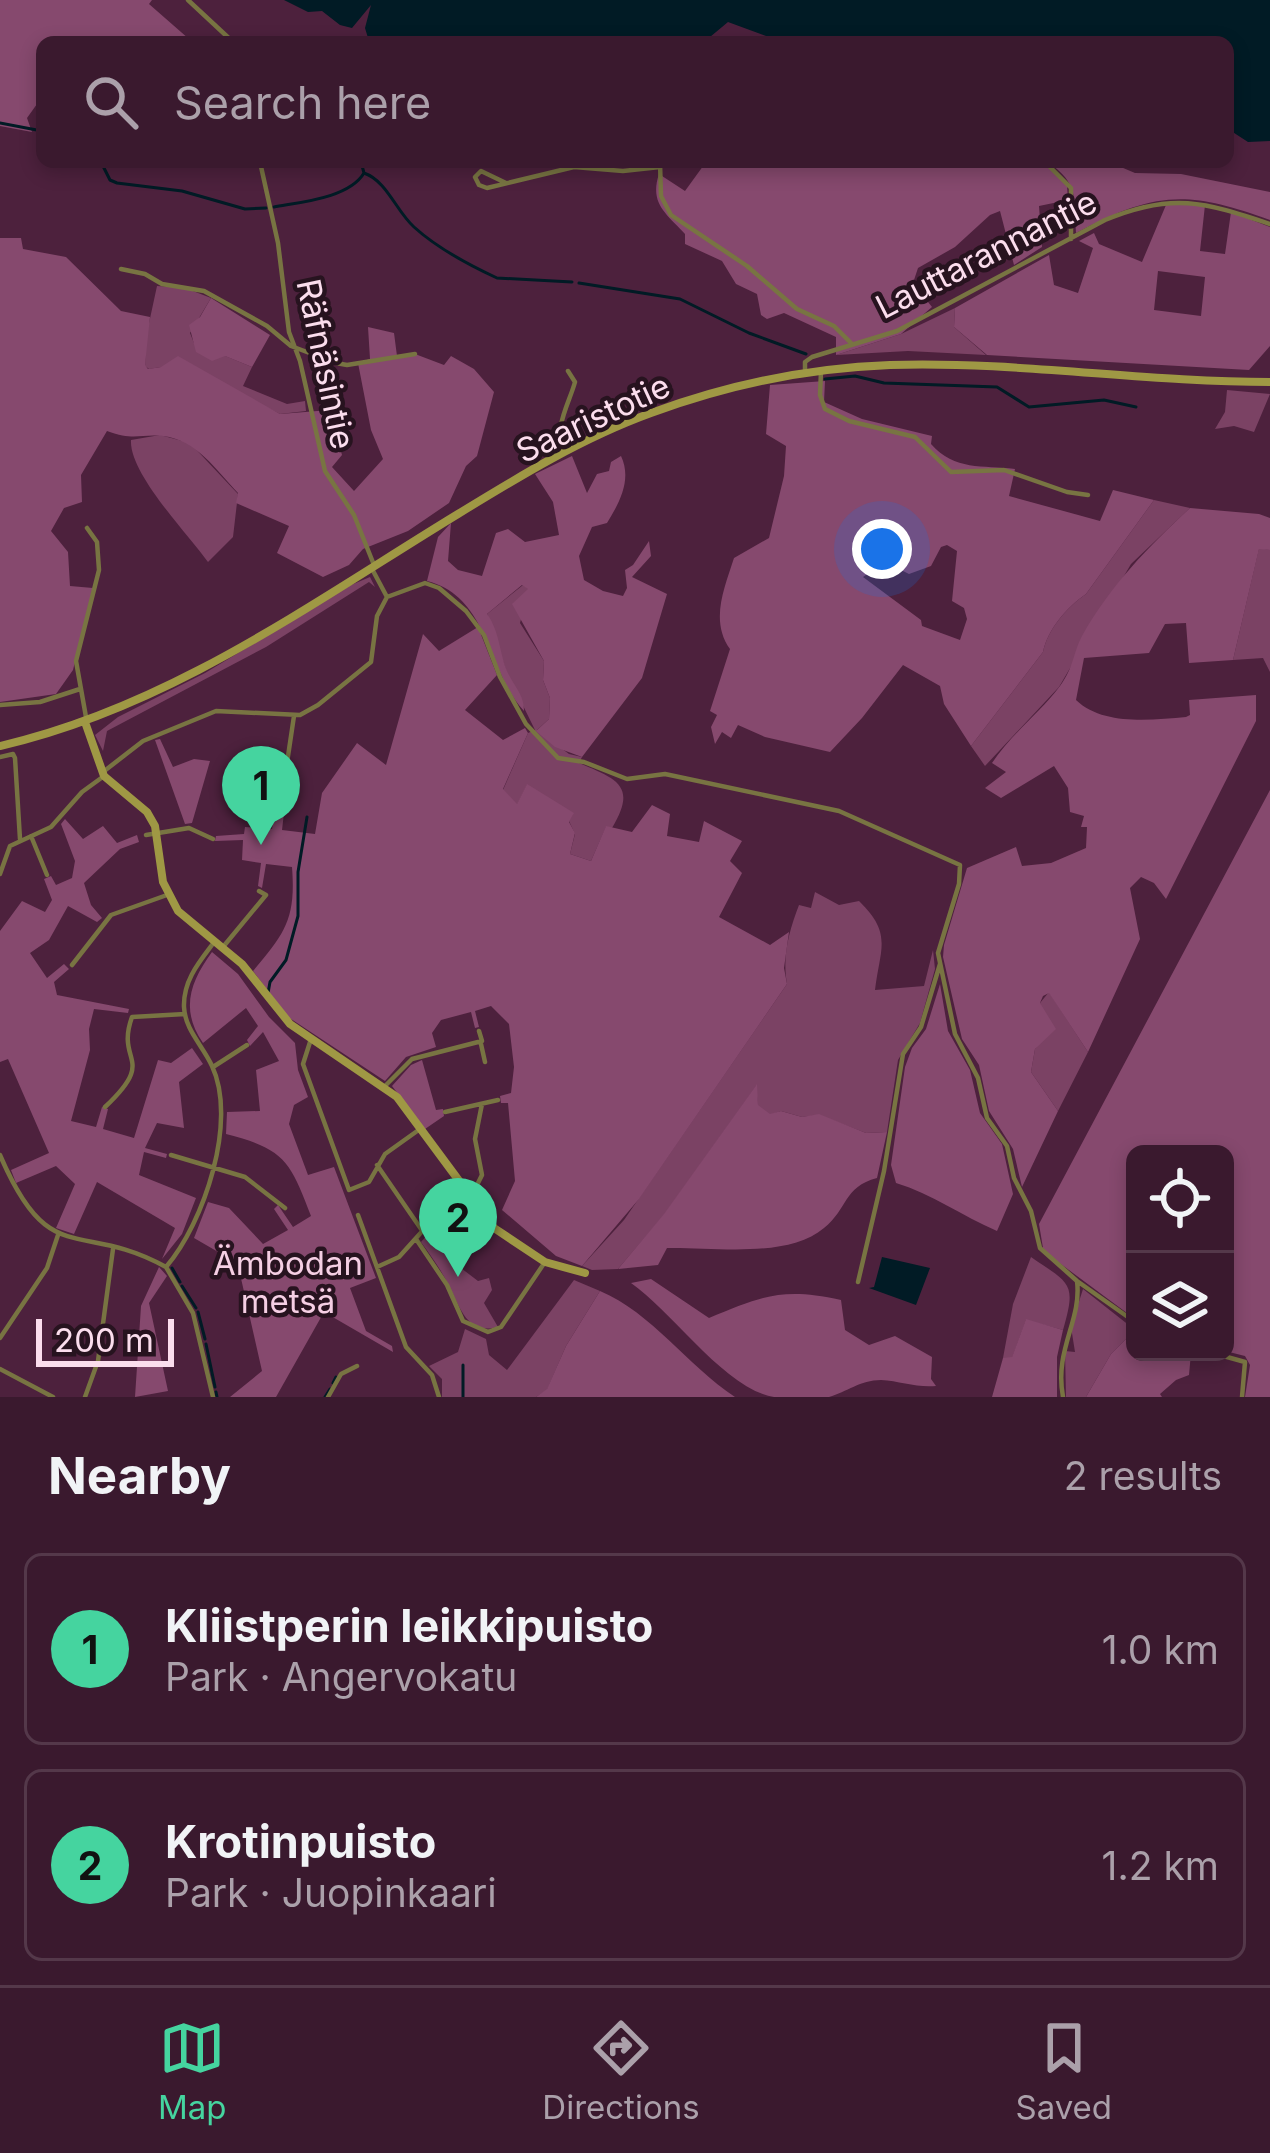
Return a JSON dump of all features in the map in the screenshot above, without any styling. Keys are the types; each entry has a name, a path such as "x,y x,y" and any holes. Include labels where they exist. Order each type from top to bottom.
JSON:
{"main road":[{"name":"Saaristotie","path":"0,746 86,722 198,672 565,451 678,403 805,373 941,365 1270,382"},
{"path":"86,722 103,774 147,812 158,832 167,895 178,911 250,973 283,1018 386,1086 494,1228 545,1262 585,1273"}],"street":[{"path":"188,0 226,36"},
{"name":"Räfnäsintie","path":"261,168 278,243 289,332 325,471 354,515 388,597"},
{"path":"506,183 570,168"},
{"path":"586,168 642,168"},
{"path":"660,168 661,196 671,214 746,266 797,309 834,326 852,344"},
{"path":"1052,168 1069,182 1071,239"},
{"name":"Lauttarannantie","path":"805,373 805,362 812,357 922,319 1119,214 1166,201 1204,203 1270,224"},
{"path":"121,269 162,284 204,291 267,326 297,349 347,365 415,354"},
{"path":"565,451 560,430 575,382 568,371"},
{"path":"821,371 825,409 849,421 915,437 951,472 1004,470 1088,495"},
{"path":"86,722 76,661 98,577 97,542 87,528"},
{"path":"0,874 8,850 20,839 52,827 82,792 143,741 216,711 294,716 318,705 368,666 375,650 377,616 388,597 425,584 439,588 484,635 526,724 558,758 584,762 620,778 665,774 839,811 956,861 961,876 940,942 955,1034 978,1078 987,1118 1007,1146 1040,1248 1126,1316"},
{"path":"0,705 40,702 80,689"},
{"path":"280,810 294,716"},
{"path":"0,757 13,754 15,758 20,839"},
{"path":"146,835 189,828 213,839"},
{"path":"31,835 47,875"},
{"path":"166,1267 188,1235 212,1167 222,1112 213,1067 185,1015 189,980 266,895 260,891"},
{"path":"72,965 111,915 167,895"},
{"path":"858,1282 888,1152 903,1054 922,1027 940,964"},
{"path":"105,1106 132,1076 134,1064 126,1040 132,1017 185,1015"},
{"path":"479,1031 485,1062"},
{"path":"311,1039 303,1064 349,1190 369,1182 390,1150 420,1130"},
{"path":"386,1086 412,1059 480,1041"},
{"path":"213,1067 248,1045"},
{"path":"445,1112 498,1100"},
{"path":"377,1267 399,1257 422,1230 466,1196 482,1175 475,1139 482,1104"},
{"path":"171,1155 245,1177 285,1208"},
{"path":"0,1156 24,1206 58,1235 166,1267 194,1313 213,1397"},
{"path":"377,1165 422,1230"},
{"path":"358,1215 406,1347 432,1375 439,1397"},
{"path":"0,1338 46,1268 58,1235"},
{"path":"416,1239 447,1285 463,1321 488,1332 502,1327 545,1262"},
{"path":"85,1397 100,1349 113,1249"},
{"path":"1063,1397 1059,1369 1077,1301 1077,1281"},
{"path":"1234,1359 1245,1362 1242,1397"},
{"path":"328,1397 341,1374 357,1366"},
{"path":"0,1370 53,1397"}],"shaded area":[{"path":"157,286 185,288 211,298 190,333 194,343 252,367 243,386 287,404 305,401 306,411 280,414 238,393 145,366"},
{"path":"955,308 954,327 986,355 908,351 836,355 901,334"},
{"path":"1227,390 1270,394 1254,432 1234,426 1215,429 1225,412"},
{"path":"160,435 190,443 238,494 233,537 208,562 161,503 133,454 131,440"},
{"path":"1154,500 1190,508 1131,564 1059,687 985,766 971,746 1043,652 1059,620 1086,594"},
{"path":"1259,548 1270,550 1270,672 1263,658 1233,660"},
{"path":"370,577 375,587 369,582 266,647 107,731 103,751 95,735 118,717 205,673"},
{"path":"523,585 529,589 520,623 544,661 543,680 550,698 549,719 537,730 569,754 582,757 579,763 613,779 623,793 620,814 612,828 606,827 591,861 570,854 573,814 527,785 517,805 503,790 528,733 535,730 507,673 487,614"},
{"path":"815,892 839,905 859,901 877,923 882,942 875,990 924,986 933,950 935,969 920,1023 898,1060 887,1132 866,1133 819,1115 802,1117 781,1111 770,1115 758,1106 756,1086 664,1215 618,1269 582,1266 624,1220 787,984 792,924 799,905 811,908"},
{"path":"1049,992 1088,1052 1058,1111 1031,1072 1035,1049 1044,1037 1040,1003"},
{"path":"439,1222 453,1240 457,1265 478,1281 489,1278 492,1290 484,1303 498,1327 479,1327 466,1318 421,1242"},
{"path":"1031,1257 1067,1286 1063,1330 1026,1320 1012,1358 1003,1358 1013,1304"},
{"path":"574,1280 600,1291 566,1346 547,1390 536,1397 442,1397 442,1379 429,1366 458,1352 465,1329 486,1339 489,1355 507,1370"},
{"path":"1083,1289 1126,1323 1126,1339 1111,1354 1086,1397 1066,1397 1065,1351 1075,1352 1071,1327"}],"green space":[{"path":"0,0 152,0 149,4 186,36 36,36 36,105 27,118 32,132 0,126"},
{"path":"702,168 1049,168 1067,185 1068,200 1039,206 1042,247 1014,265 1000,211 990,215 955,247 918,268 913,283 932,307 901,334 836,355 836,337 784,313 767,319 761,315 757,294 736,284 722,261 685,244 685,234 658,201 659,174 685,191"},
{"path":"1123,168 1270,192 1270,220 1215,203 1171,200 1127,209 1076,233 1070,185 1058,170"},
{"path":"1166,205 1205,205 1200,251 1225,254 1231,212 1270,227 1270,346 1249,370 987,355 954,327 955,308 1049,255 1054,285 1078,293 1093,248 1079,241 1094,233 1099,244 1142,262","holes":["1158,271 1205,277 1201,316 1154,310"]},
{"path":"0,238 21,238 23,249 66,257 121,311 150,317 148,369 178,356 280,414 330,410 342,455 332,467 354,491 383,459 371,430 358,363 370,359 368,327 394,333 397,356 415,354 444,365 451,356 474,369 494,392 477,456 466,466 449,503 408,531 363,549 349,565 323,577 277,553 289,526 236,503 238,493 186,443 107,431 81,475 82,502 64,508 51,531 68,552 70,586 93,588 73,670 56,694 0,702"},
{"path":"211,298 270,335 252,367 225,356 212,361 196,352 189,325"},
{"path":"825,381 824,402 862,419 932,436 931,444 940,453 959,463 1015,469 1009,496 1100,521 1113,490 1154,500 1086,594 1059,620 1043,652 971,746 944,704 940,686 903,665 830,752 765,737 738,725 731,738 722,732 715,744 711,727 717,715 710,711 730,649 721,627 723,593 734,558 769,538 784,476 786,446 766,434 770,385","holes":["941,547 957,551 952,601 964,608 967,619 960,640 922,626 921,620 863,577 885,562 909,574 931,566"]},
{"path":"572,456 587,493 597,474 609,471 611,462 621,456 625,473 612,515 607,523 592,527 579,556 584,580 623,596 625,570 649,541 651,556 632,577 667,594 642,678 582,757 555,747 536,731 549,719 544,661 512,604 528,589 522,585 487,614 524,711 463,602 427,581 438,537 451,523 448,561 458,570 482,576 496,533 508,529 525,542 559,535 553,502 535,474"},
{"path":"1190,508 1270,518 1270,550 1259,549 1233,660 1189,663 1186,623 1165,624 1149,653 1084,658 1076,700 1100,714 1143,720 1186,717 1189,700 1256,695 1256,721 1166,899 1154,883 1141,877 1130,888 1140,939 1088,1052 1049,993 1043,996 1040,1003 1056,1029 1035,1049 1031,1072 1058,1111 1022,1187 1013,1149 989,1111 979,1065 962,1039 944,945 967,868 1016,847 1022,866 1051,863 1086,848 1087,827 1081,827 1084,816 1070,812 1068,788 1054,766 1001,798 985,788 1006,772 992,763 1060,686 1082,636 1117,584"},
{"path":"478,627 497,675 465,710 503,740 525,728 528,733 503,789 517,804 527,784 574,813 569,822 575,833 570,854 591,861 606,826 632,832 652,805 670,814 667,836 699,842 704,821 742,841 730,861 742,873 719,917 770,945 789,932 784,968 787,984 639,1199 582,1266 556,1256 502,1210 515,1181 508,1103 501,1103 500,1096 511,1093 514,1067 509,1024 491,1006 475,1011 479,1027 475,1028 471,1012 441,1020 432,1033 436,1047 406,1057 385,1081 288,1017 253,971 286,924 292,867 266,864 262,888 258,886 261,863 242,860 243,840 215,841 216,836 244,834 245,827 272,829 275,812 284,813 282,830 315,834 322,793 357,743 386,765 423,634 439,651"},
{"path":"160,739 173,767 194,759 210,761 192,823 185,824 155,740"},
{"path":"1270,790 1270,1397 1245,1397 1250,1365 1245,1356 1234,1353 1234,1145 1126,1145 1126,1312 1050,1256 1043,1248 1039,1224"},
{"name":"Ämbodan metsä","path":"65,819 83,839 103,826 117,843 137,835 139,842 120,849 84,883 91,905 102,918 97,922 68,906 49,940 30,953 47,978 64,964 69,969 54,982 57,995 129,1009 128,1013 94,1009 90,1050 71,1121 96,1127 102,1107 108,1109 103,1129 134,1138 158,1060 171,1063 192,1048 203,1064 179,1082 184,1128 157,1123 145,1148 167,1154 166,1158 144,1152 139,1175 196,1198 182,1234 162,1259 175,1228 97,1182 74,1234 56,1228 75,1184 56,1166 16,1183 11,1170 49,1153 8,1059 0,1062 0,931 22,901 45,912 52,900 44,879 51,876 56,885 72,878 75,861 61,824"},
{"name":"Ämbodan metsä","path":"212,952 238,974 295,1043 308,1097 294,1105 289,1124 308,1175 334,1167 376,1278 350,1288 366,1331 392,1346 393,1352 324,1312 276,1397 230,1397 262,1371 240,1274 244,1267 194,1238 208,1202 229,1208 263,1244 288,1230 274,1209 278,1205 293,1227 311,1216 283,1160 261,1145 226,1134 227,1112 260,1111 256,1070 279,1061 263,1032 250,1046 247,1040 258,1026 246,1008 203,1043 192,1019 191,996"},
{"path":"940,984 948,1031 970,1070 980,1113 1002,1144 1013,1194 997,1231 896,1183 891,1165 905,1067 926,1029"},
{"path":"422,1060 436,1110 443,1109 444,1116 425,1129 392,1086"},
{"path":"757,1084 758,1105 770,1114 819,1114 866,1133 887,1132 877,1178 858,1187 832,1221 809,1238 771,1248 667,1248 658,1265 618,1269 664,1214"},
{"path":"159,1267 167,1276 149,1303 168,1391 135,1397 141,1306"},
{"path":"651,1279 709,1318 773,1296 803,1294 841,1300 845,1330 869,1345 895,1336 932,1357 931,1379 936,1386 873,1381 829,1397 774,1397 755,1391 718,1365 631,1283"},
{"path":"600,1291 636,1312 735,1397 536,1397 547,1389 566,1346"},
{"path":"1026,1319 1063,1330 1057,1397 992,1397 1003,1358 1012,1357"},
{"path":"1126,1339 1126,1361 1190,1361 1189,1375 1176,1380 1162,1397 1086,1397 1111,1354"}],"water":[{"path":"284,0 1270,0 1270,141 1248,142 1234,133 1234,36 766,36 728,22 711,36 367,36 371,5 352,28 322,11 308,12"},
{"path":"882,1257 930,1268 916,1305 869,1288 874,1287"}],"waterway":[{"path":"0,123 36,130"},
{"path":"104,168 117,183 182,191 245,209 266,208"},
{"path":"274,207 324,198 347,188 364,173 363,168"},
{"path":"364,173 379,183 423,235 475,268 497,278 572,282"},
{"path":"579,283 680,299 806,354"},
{"path":"825,379 855,376 884,383 997,387 1029,407 1104,400 1136,407"},
{"path":"268,993 286,960 298,916 298,872 307,817"},
{"path":"172,1268 180,1282"},
{"path":"182,1286 196,1308"},
{"path":"198,1312 205,1339"},
{"path":"206,1344 215,1387"},
{"path":"463,1365 463,1397"},
{"path":"333,1383 336,1377"},
{"path":"325,1397 330,1389"},
{"path":"216,1392 217,1397"}],"place":[{"name":"Kliistperin leikkipuisto","path":"261,845"},
{"name":"Krotinpuisto","path":"458,1277"}]}
